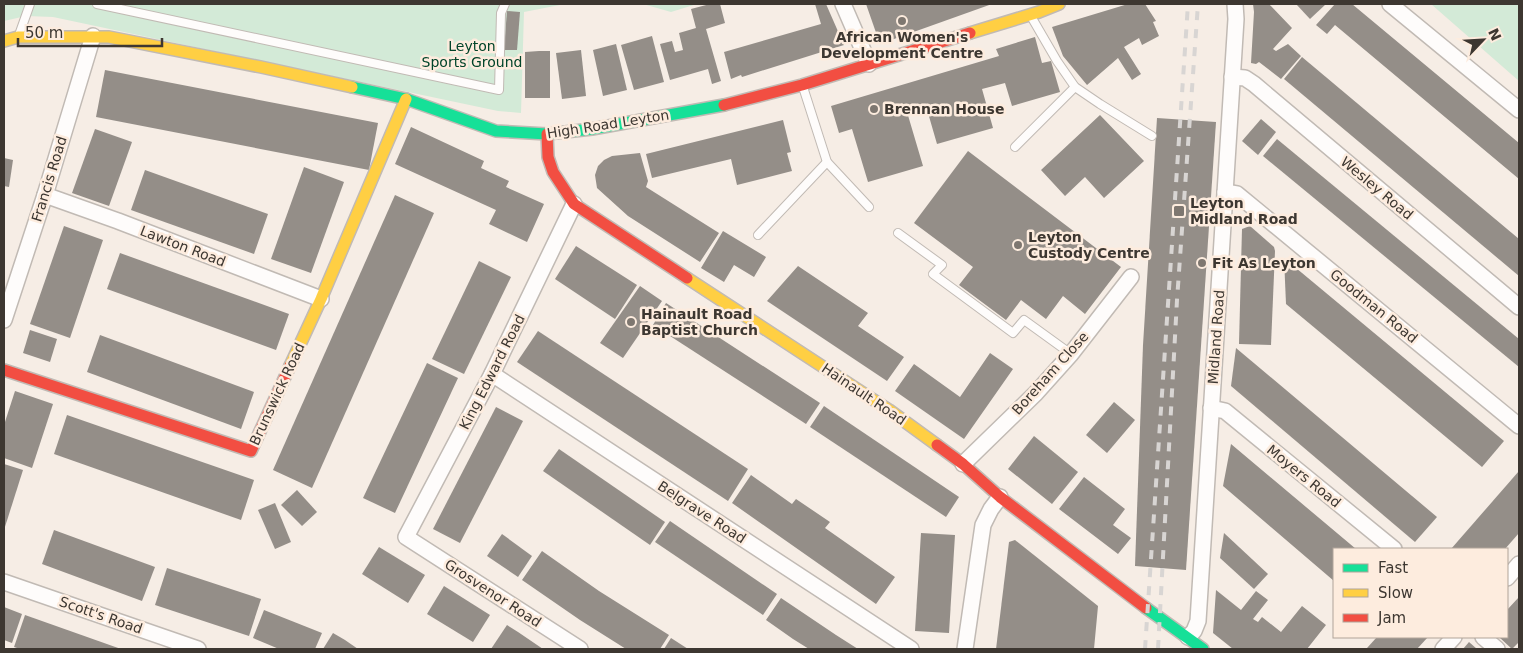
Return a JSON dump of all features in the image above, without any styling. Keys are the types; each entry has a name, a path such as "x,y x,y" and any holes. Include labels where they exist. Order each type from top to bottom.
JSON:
{"street":[{"path":"843,4 869,64"},
{"name":"High Road Leyton","path":"4,41 18,37 109,37 232,61 406,99 496,131 547,134 592,129 734,103 802,85 1030,15 1059,4"},
{"name":"Midland Road","path":"1188,637 1194,631 1198,621 1236,19 1235,4"},
{"path":"1390,4 1519,110"},
{"name":"Francis Road","path":"4,320 94,36"},
{"name":"Wesley Road","path":"1232,77 1245,78 1254,84 1519,307"},
{"name":"Brunswick Road","path":"4,370 251,451 321,299 406,99"},
{"name":"Hainault Road","path":"547,134 547,156 550,169 574,204 889,410 963,464 1000,497 1127,594 1203,649"},
{"name":"Goodman Road","path":"1225,192 1237,194 1519,426"},
{"name":"Lawton Road","path":"45,195 321,299"},
{"name":"King Edward Road","path":"406,537 492,374 574,204"},
{"name":"Boreham Close","path":"963,464 1036,393 1071,354 1131,277"},
{"name":"Belgrave Road","path":"492,374 911,649"},
{"name":"Moyers Road","path":"1211,408 1225,411 1393,548"},
{"path":"965,649 983,526 991,509 1000,497"},
{"name":"Grosvenor Road","path":"406,537 580,649"},
{"path":"1508,577 1519,564"},
{"name":"Scott's Road","path":"4,582 198,649"},
{"path":"1443,649 1453,638"},
{"path":"1484,638 1497,649"}],"lane":[{"path":"18,37 30,4"},
{"path":"97,4 499,90 501,12 505,4"},
{"path":"1030,15 1075,87 1152,136"},
{"path":"802,85 827,162 869,207"},
{"path":"1015,147 1075,87"},
{"path":"758,235 827,162"},
{"path":"898,233 942,265 933,274 1013,333 1024,320 1071,354"}],"green space":[{"name":"Leyton Sports Ground","path":"4,4 565,4 524,12 521,113 498,111 53,17 26,16 4,21"},
{"path":"643,4 697,4 671,12"},
{"path":"1431,4 1519,4 1519,81"}],"building":[{"path":"710,4 720,4 725,23 706,29 721,81 712,84 708,69 670,80 660,44 672,41 675,52 683,50 679,33 696,28 691,9"},
{"path":"815,4 826,4 844,45 731,79 724,52 821,24"},
{"path":"866,4 992,4 880,44"},
{"path":"1128,4 1145,4 1156,21 1153,22 1159,36 1142,45 1139,38 1124,47 1141,74 1132,80 1118,58 1087,85 1063,56 1052,27"},
{"path":"1253,4 1269,4 1292,28 1273,49 1276,51 1288,44 1301,56 1281,79 1259,62 1256,64 1251,63"},
{"path":"1296,4 1326,4 1310,19"},
{"path":"1335,4 1352,4 1519,143 1519,179 1335,25 1327,34 1316,25"},
{"path":"507,11 520,12 517,50 504,50"},
{"path":"652,36 664,82 634,90 621,45"},
{"name":"Brennan House","path":"1035,37 1042,63 1051,61 1060,92 1012,106 1005,83 982,89 993,128 937,144 926,106 907,112 923,166 868,182 852,129 839,133 831,106 999,56 996,49"},
{"path":"616,44 627,90 603,96 593,50"},
{"path":"581,50 586,96 562,99 556,53"},
{"path":"550,51 550,98 525,98 525,52"},
{"path":"1302,57 1519,239 1519,276 1284,79"},
{"path":"105,70 378,123 369,170 96,117"},
{"path":"1100,115 1144,161 1104,198 1085,177 1065,196 1041,170"},
{"path":"1157,118 1216,122 1186,570 1135,566 1143,345"},
{"path":"1261,119 1276,132 1258,155 1242,141"},
{"path":"783,120 791,152 787,153 792,171 737,185 731,159 652,178 646,154"},
{"path":"411,127 484,161 481,168 509,181 506,187 544,204 527,242 489,224 496,210 395,164"},
{"path":"95,129 132,142 109,206 72,193"},
{"path":"1277,139 1519,339 1519,367 1263,156"},
{"name":"Leyton Custody Centre","path":"968,151 1121,267 1085,314 1063,296 1046,319 1021,300 1006,320 959,285 973,267 914,223"},
{"path":"640,153 648,181 646,187 719,233 700,262 628,216 597,188 595,175 598,166 604,160 612,156"},
{"path":"4,158 13,160 9,187 4,186"},
{"path":"304,167 344,182 311,273 271,259"},
{"path":"145,170 268,214 254,254 131,210"},
{"path":"395,195 434,213 312,488 273,470"},
{"path":"64,226 103,240 70,338 30,324"},
{"path":"1250,226 1274,247 1275,251 1271,345 1239,344 1242,229"},
{"path":"723,231 766,257 754,277 734,265 724,282 701,268"},
{"path":"576,246 637,285 615,319 555,279"},
{"path":"120,253 289,314 276,350 107,289"},
{"path":"1284,258 1504,441 1482,467 1286,304"},
{"path":"479,261 511,277 464,374 432,359"},
{"path":"798,266 868,313 858,326 904,357 887,381 767,301"},
{"name":"Hainault Road Baptist Church","path":"640,286 662,301 623,358 600,343"},
{"path":"666,303 820,403 806,424 653,325"},
{"path":"30,330 57,339 50,362 23,353"},
{"path":"538,331 748,469 728,501 517,362"},
{"path":"100,335 254,392 241,429 87,372"},
{"path":"1236,348 1437,517 1415,542 1231,386"},
{"path":"990,353 1013,369 964,439 895,391 914,364 960,397"},
{"path":"427,363 458,378 395,513 363,498"},
{"path":"15,391 53,404 32,468 4,458 4,425"},
{"path":"1114,402 1135,420 1107,453 1086,435"},
{"path":"824,406 959,497 946,517 810,427"},
{"path":"496,407 523,421 460,543 433,529"},
{"path":"67,415 254,480 241,520 54,454"},
{"path":"1034,436 1078,472 1052,504 1008,469"},
{"path":"1231,444 1355,548 1333,548 1333,580 1223,486"},
{"path":"559,449 665,522 650,545 543,471"},
{"path":"4,464 23,470 4,530"},
{"path":"1519,471 1519,533 1506,548 1452,548"},
{"path":"751,475 792,504 796,499 830,522 825,528 895,577 876,604 732,503"},
{"path":"1084,477 1125,509 1113,525 1131,538 1118,554 1059,509"},
{"path":"297,490 317,512 302,526 281,505"},
{"path":"275,503 291,542 275,549 258,510"},
{"path":"670,521 777,594 763,615 655,542"},
{"path":"54,530 155,567 142,601 42,564"},
{"path":"921,533 955,535 949,633 915,631"},
{"path":"1224,533 1268,574 1254,589 1220,558"},
{"path":"502,534 532,556 518,577 487,556"},
{"path":"1015,540 1098,606 1094,649 996,649 1009,542"},
{"path":"379,547 425,575 408,603 362,574"},
{"path":"542,551 599,591 669,635 660,649 626,649 522,580"},
{"path":"167,568 261,599 249,636 155,605"},
{"path":"444,586 490,615 473,642 427,614"},
{"path":"1216,590 1241,610 1256,591 1268,600 1253,619 1258,622 1262,617 1281,632 1302,606 1326,625 1307,649 1233,649 1213,633"},
{"path":"1519,597 1519,642 1512,649 1500,638 1508,638 1508,609"},
{"path":"781,598 858,649 809,649 793,639 766,620"},
{"path":"4,607 22,614 12,643 4,640"},
{"path":"264,610 322,633 315,649 279,649 253,638"},
{"path":"25,615 121,649 20,649 14,647"},
{"path":"507,625 518,632 543,649 491,649"},
{"path":"333,633 345,640 358,649 323,649"},
{"path":"671,638 685,647 688,649 664,649"},
{"path":"1376,638 1427,638 1417,649 1367,648"},
{"path":"1469,642 1477,649 1463,649"}],"railway":[{"path":"1145,649 1188,4"},
{"path":"1158,649 1177,300 1198,4"}],"traffic: fast":[{"path":"352,87 406,99 496,131 547,134 592,129 724,105"},
{"path":"1146,608 1203,649"}],"traffic: slow":[{"path":"970,33 1059,4"},
{"path":"4,41 18,37 109,37 352,87"},
{"path":"290,366 321,299 406,99"},
{"path":"687,278 889,410 937,445"}],"traffic: jam":[{"path":"724,105 802,85 970,33"},
{"path":"547,134 548,157 553,172 574,204 687,278"},
{"path":"4,370 251,451 290,366"},
{"path":"937,445 963,464 1000,497 1146,608"}],"place":[{"name":"African Women's Development Centre","path":"902,21"},
{"name":"Brennan House","path":"874,109"},
{"name":"Leyton Midland Road","path":"1179,211"},
{"name":"Leyton Custody Centre","path":"1018,245"},
{"name":"Fit As Leyton","path":"1202,263"},
{"name":"Hainault Road Baptist Church","path":"631,322"}]}
